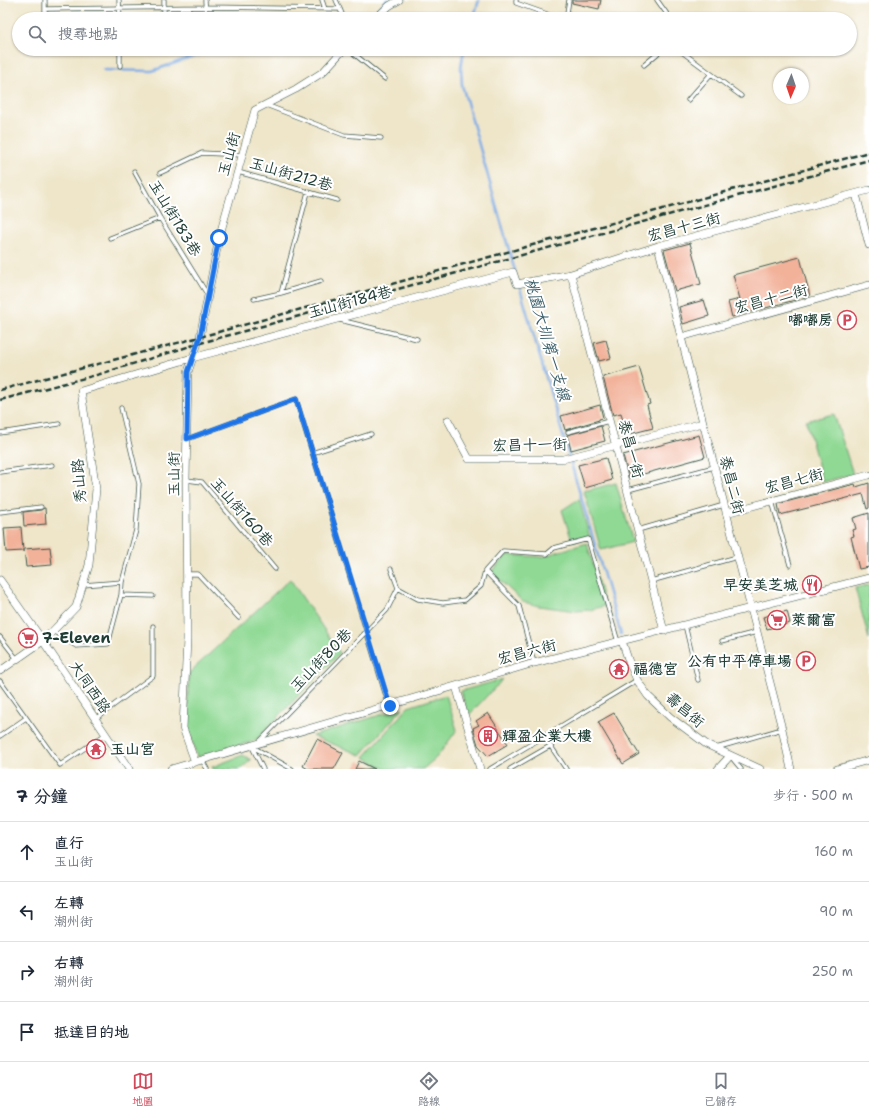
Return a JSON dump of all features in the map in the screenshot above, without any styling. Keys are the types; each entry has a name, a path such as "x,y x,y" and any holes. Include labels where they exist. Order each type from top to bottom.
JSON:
{"street":[{"path":"383,12 399,0"},
{"name":"玉山街","path":"198,761 183,728 188,639 186,480 188,372 200,337 219,238 255,110 296,89 324,72 338,56"},
{"name":"宏昌十三街","path":"514,272 520,284 571,274 658,246 869,190"},
{"path":"856,194 869,245"},
{"name":"泰昌二街","path":"658,246 791,769"},
{"name":"玉山街184巷","path":"192,358 514,272"},
{"name":"泰昌一街","path":"571,274 664,631"},
{"name":"宏昌十二街","path":"681,337 869,285"},
{"name":"秀山路","path":"0,671 43,641 76,607 89,565 96,489 81,391 192,358"},
{"name":"宏昌十一街","path":"448,420 469,459 569,458 703,423"},
{"name":"宏昌七街","path":"726,513 869,475"},
{"name":"宏昌六街","path":"198,761 254,746 534,663 869,578"},
{"name":"大同西路","path":"0,580 129,769"},
{"name":"壽昌街","path":"623,641 629,662 637,680 648,696 670,717 706,744 760,769"},
{"path":"456,686 480,769"},
{"path":"718,769 730,756"},
{"path":"837,769 869,760"},
{"path":"172,769 198,761"}],"lane":[{"path":"45,0 45,9 206,7 340,9"},
{"path":"119,0 120,12"},
{"path":"164,0 164,12"},
{"path":"205,0 206,12"},
{"path":"322,0 325,9"},
{"path":"336,0 341,12"},
{"path":"516,0 516,4 541,12"},
{"path":"567,12 569,0"},
{"path":"657,0 666,12"},
{"path":"120,56 120,66"},
{"path":"357,56 385,79"},
{"path":"644,65 655,56"},
{"path":"687,56 741,96"},
{"path":"688,100 711,74"},
{"path":"265,104 344,135 381,138"},
{"path":"160,172 202,153 242,155"},
{"name":"玉山街183巷","path":"134,171 160,218 208,297"},
{"name":"玉山街212巷","path":"238,172 337,200"},
{"path":"281,293 308,192"},
{"path":"110,238 160,218"},
{"path":"254,299 281,293 321,281"},
{"path":"337,319 417,339"},
{"path":"187,439 296,399 390,706"},
{"path":"53,631 76,646 108,644 136,530 139,484 121,408"},
{"path":"568,432 610,421"},
{"path":"0,433 59,424"},
{"path":"312,453 371,434"},
{"path":"0,472 52,465"},
{"path":"628,490 714,467"},
{"name":"玉山街160巷","path":"186,480 202,482 275,568"},
{"path":"772,501 790,565"},
{"path":"638,530 724,505"},
{"path":"0,512 41,506"},
{"path":"391,569 398,588 418,599 443,603 465,600 481,586 485,571 504,551 546,554 554,548 588,539 623,641"},
{"path":"651,581 737,557"},
{"path":"485,571 519,606 534,663"},
{"path":"187,574 198,574 239,618"},
{"path":"83,585 122,582"},
{"name":"玉山街80巷","path":"254,746 388,610 398,588"},
{"path":"121,595 153,596"},
{"path":"685,625 698,680"},
{"path":"95,718 153,676 153,626"},
{"path":"722,641 757,632"},
{"path":"0,637 17,659"},
{"path":"490,769 637,680"},
{"path":"0,681 60,765 106,734"},
{"path":"0,736 26,718"},
{"path":"716,748 782,729"},
{"path":"544,736 566,769"},
{"path":"254,746 263,769"},
{"path":"254,746 292,769"},
{"path":"510,769 550,746"},
{"path":"730,756 741,769"},
{"path":"198,761 207,769"}],"green space":[{"path":"834,414 853,474 823,482 806,421"},
{"path":"616,483 633,542 601,550 584,491"},
{"path":"579,499 590,538 572,541 562,510"},
{"path":"587,543 605,606 590,610 576,611 539,606 523,602 491,572 507,555 542,557"},
{"path":"290,579 340,653 255,741 197,757 187,724 189,673"},
{"path":"869,585 869,639 855,588"},
{"path":"503,679 468,716 461,691"},
{"path":"446,695 457,730 437,757 423,769 385,769 364,757 408,707"},
{"path":"403,708 361,755 312,736"},
{"path":"243,755 251,760 240,769 213,769 212,767"}],"building":[{"path":"572,0 601,0 599,9 572,3"},
{"path":"690,243 701,284 675,291 664,250"},
{"path":"800,257 810,296 732,317 728,302 740,299 733,275"},
{"path":"704,300 709,316 683,324 679,307"},
{"path":"606,340 611,358 599,361 594,343"},
{"path":"639,367 650,404 647,405 653,428 626,435 621,413 613,415 603,377"},
{"path":"600,405 603,418 565,430 561,416"},
{"path":"601,426 605,441 571,450 567,435"},
{"path":"699,435 705,457 629,478 623,455"},
{"path":"606,458 612,480 585,488 578,465"},
{"path":"869,483 869,508 867,509 863,494 780,515 778,504 855,484 856,487"},
{"path":"44,508 46,524 24,526 23,512 41,510"},
{"path":"869,513 869,567 859,569 851,537 854,536 852,530 856,529 853,518"},
{"path":"21,527 23,551 6,552 4,528"},
{"path":"50,547 52,565 26,567 24,549"},
{"name":"萊爾富","path":"787,611 790,623 767,629 763,617"},
{"name":"福德宮","path":"621,663 624,674 617,676 614,664"},
{"name":"輝盈企業大樓","path":"488,713 508,744 488,756 478,745 473,728 479,725 476,721"},
{"path":"614,713 639,754 623,764 598,722"},
{"path":"317,739 343,753 334,769 308,769 303,766"},
{"name":"玉山宮","path":"100,742 105,749 93,757 88,750"},
{"path":"359,761 375,769 355,769"}],"waterway":[{"path":"375,12 387,0"},
{"name":"桃園大圳第一支線","path":"475,12 479,0"},
{"path":"104,70 152,71 196,56"},
{"name":"桃園大圳第一支線","path":"463,56 461,67 462,85 515,271"},
{"name":"桃園大圳第一支線","path":"519,285 621,634"}],"railway":[{"path":"0,390 200,337 869,152"},
{"path":"0,400 100,374 197,344 869,160"}],"place":[{"name":"嘟嘟房","path":"847,320"},
{"name":"早安美芝城","path":"812,585"},
{"name":"萊爾富","path":"777,620"},
{"name":"7-Eleven","path":"28,638"},
{"name":"公有中平停車場","path":"806,661"},
{"name":"福德宮","path":"619,669"},
{"name":"輝盈企業大樓","path":"488,736"},
{"name":"玉山宮","path":"96,749"}],"route":[{"path":"219,238 200,337 188,372 187,439 296,399 390,706"}]}
